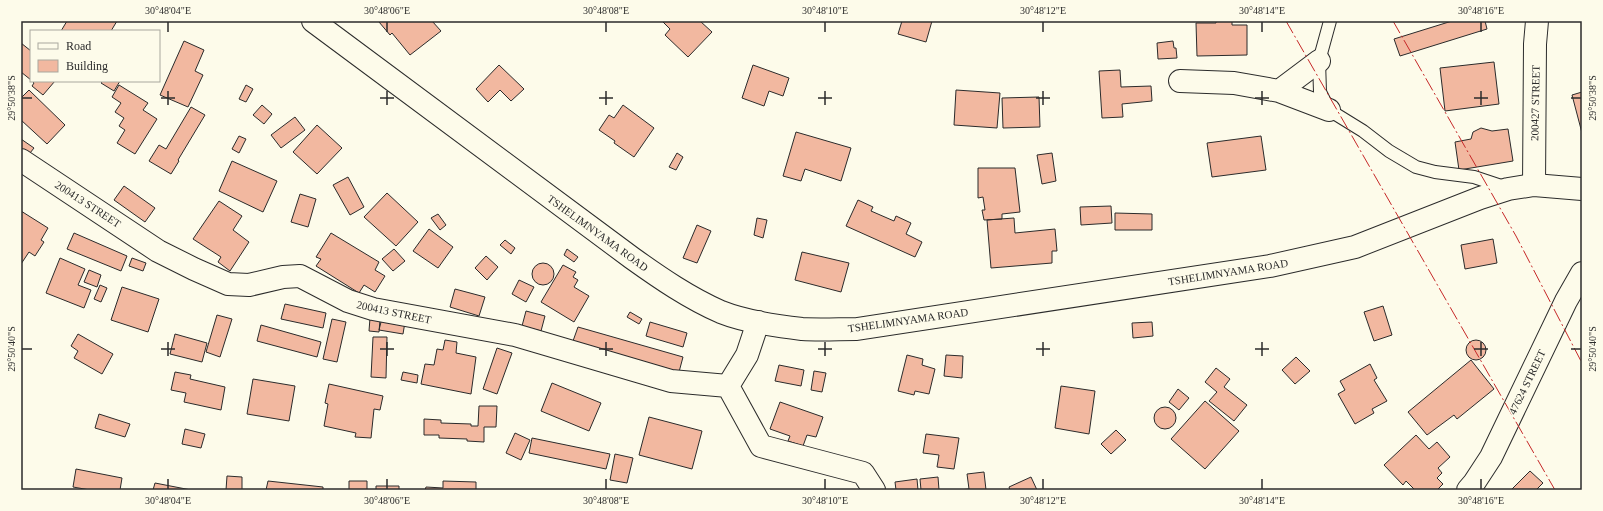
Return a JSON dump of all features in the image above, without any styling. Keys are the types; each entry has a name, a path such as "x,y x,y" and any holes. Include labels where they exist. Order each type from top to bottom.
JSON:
{"street":[{"name":"TSHELIMNYAMA ROAD","path":"313,21 650,271 702,303 722,312 758,322 803,329 857,329 1270,266 1355,247 1480,198 1508,189 1534,185 1582,189"},
{"name":"200427 STREET","path":"1534,185 1537,21"},
{"path":"1279,91 1319,61"},
{"path":"1180,81 1234,83 1279,91 1329,110"},
{"name":"200413 STREET","path":"21,160 158,251 228,284 249,285 282,277 300,276 348,301 373,309 515,335 671,381 728,386"},
{"name":"47624 STREET","path":"1468,490 1491,457 1566,301 1582,273"},
{"path":"758,322 748,355 728,386 761,446 863,473 874,490"}],"lane":[{"path":"1330,21 1319,61 1320,92 1329,110 1363,131 1389,151 1416,167 1435,172 1474,177 1508,189"}],"building":[{"path":"67,21 117,21 112,30 62,30"},
{"path":"432,21 441,31 410,55 392,33 390,35 379,22"},
{"path":"662,21 700,21 712,32 688,57 665,35 670,29"},
{"path":"902,21 932,21 926,42 898,34"},
{"path":"1216,21 1232,21 1232,25 1247,25 1247,55 1197,56 1196,23 1216,23"},
{"path":"1452,21 1485,21 1487,29 1400,56 1394,39"},
{"path":"184,41 204,50 195,71 203,75 188,107 160,95"},
{"path":"1173,41 1174,48 1176,48 1177,58 1158,59 1157,43"},
{"path":"21,43 30,50 30,79 21,72"},
{"path":"1494,62 1499,104 1445,111 1440,68"},
{"path":"499,65 524,89 511,101 500,90 488,102 476,89"},
{"path":"753,65 789,78 783,96 769,91 764,106 742,98"},
{"path":"1120,70 1121,87 1151,86 1152,101 1122,104 1123,117 1102,118 1099,71"},
{"path":"33,82 54,82 43,95 32,86 34,83"},
{"path":"102,82 119,82 114,91 101,83"},
{"path":"119,85 148,103 143,110 157,119 135,154 117,143 125,130 119,126 124,118 115,112 121,103 112,97"},
{"path":"246,85 253,89 246,102 239,99"},
{"path":"29,90 65,125 47,144 21,120 21,98"},
{"path":"956,90 1000,93 997,128 954,125"},
{"path":"1582,92 1582,133 1572,95"},
{"path":"1039,97 1040,127 1003,128 1002,98"},
{"path":"262,105 272,114 264,124 253,115"},
{"path":"623,105 654,128 634,157 599,130 609,115 614,118"},
{"path":"191,107 205,115 171,174 149,161 159,145 166,149"},
{"path":"295,117 305,130 281,148 271,135"},
{"path":"317,125 342,148 317,174 293,152"},
{"path":"1481,128 1492,131 1508,129 1513,161 1459,170 1455,142 1471,139 1473,132"},
{"path":"796,132 851,148 841,181 805,169 801,181 783,176"},
{"path":"239,136 246,139 239,153 232,149"},
{"path":"1261,136 1266,170 1212,177 1207,143"},
{"path":"21,139 34,148 26,158 21,155"},
{"path":"677,153 683,157 676,170 669,167"},
{"path":"1052,153 1056,181 1042,184 1037,155"},
{"path":"232,161 277,181 263,212 219,191"},
{"path":"978,168 1015,168 1020,212 1002,214 1002,219 984,220 982,210 985,210 983,197 978,198"},
{"path":"348,177 364,207 350,215 333,185"},
{"path":"124,186 155,208 145,222 114,200"},
{"path":"387,193 418,222 396,246 364,217"},
{"path":"300,194 316,199 308,227 291,222"},
{"path":"858,200 873,207 871,211 894,221 896,216 911,223 906,234 922,242 915,257 846,226"},
{"path":"219,201 242,216 233,230 249,242 230,271 218,262 221,257 193,239"},
{"path":"1111,206 1112,223 1081,225 1080,207"},
{"path":"21,211 48,228 41,240 44,242 35,256 29,252 21,264"},
{"path":"1115,213 1152,214 1152,230 1115,230"},
{"path":"438,214 446,225 440,230 431,218"},
{"path":"757,218 767,220 763,238 754,235"},
{"path":"1014,218 1015,233 1055,229 1057,251 1052,251 1052,263 991,268 987,220"},
{"path":"697,225 711,231 697,263 683,258"},
{"path":"429,229 453,247 438,268 413,251"},
{"path":"74,233 127,256 121,271 67,249"},
{"path":"331,233 379,262 375,270 385,276 375,292 364,285 359,293 316,266 321,259 316,257"},
{"path":"1493,239 1497,263 1465,269 1461,245"},
{"path":"505,240 515,248 511,254 500,245"},
{"path":"394,249 405,261 393,271 382,259"},
{"path":"567,249 578,257 574,262 564,255"},
{"path":"802,252 849,263 841,292 795,280"},
{"path":"486,256 498,267 487,280 475,268"},
{"path":"60,258 85,269 78,285 91,290 84,308 46,293"},
{"path":"132,258 146,263 143,271 129,266"},
{"path":"543,263 551,266 554,274 551,282 543,285 535,282 532,274 535,266"},
{"path":"563,265 576,272 573,277 578,280 574,287 589,296 574,322 541,302"},
{"path":"89,270 101,275 97,287 84,282"},
{"path":"519,280 534,287 526,302 512,294"},
{"path":"100,285 107,288 101,302 94,299"},
{"path":"122,287 159,299 148,332 111,320"},
{"path":"455,289 485,297 479,316 450,307"},
{"path":"285,304 326,313 323,328 281,319"},
{"path":"1383,306 1392,335 1374,341 1364,312"},
{"path":"526,311 545,316 541,331 522,326"},
{"path":"630,312 642,319 639,324 627,317"},
{"path":"217,315 232,319 220,357 206,352"},
{"path":"370,318 380,320 379,332 369,331"},
{"path":"382,318 405,322 403,334 379,330"},
{"path":"332,319 346,322 337,362 323,359"},
{"path":"650,322 687,333 683,347 646,336"},
{"path":"1152,322 1153,336 1133,338 1132,323"},
{"path":"261,325 321,342 317,357 257,341"},
{"path":"578,327 683,357 679,372 573,341"},
{"path":"78,334 113,354 102,374 74,358 78,351 71,346"},
{"path":"175,334 207,343 202,362 170,354"},
{"path":"373,337 387,337 386,378 371,377"},
{"path":"445,340 457,342 456,353 476,357 471,394 421,384 425,364 434,365 437,349 443,350"},
{"path":"1472,340 1480,340 1486,346 1486,354 1480,360 1472,360 1466,354 1466,346"},
{"path":"497,348 512,353 497,394 483,389"},
{"path":"907,355 923,359 922,365 935,369 929,394 915,391 914,395 898,391"},
{"path":"946,355 963,356 962,378 944,376"},
{"path":"1296,357 1310,371 1295,384 1282,370"},
{"path":"1471,360 1494,389 1457,419 1454,415 1427,435 1408,412"},
{"path":"1370,364 1377,378 1374,380 1387,401 1372,409 1374,413 1355,424 1338,394 1345,390 1340,381"},
{"path":"779,365 804,370 801,386 775,381"},
{"path":"1216,368 1230,379 1224,387 1247,405 1234,421 1209,401 1217,392 1205,382"},
{"path":"814,371 826,373 822,392 811,390"},
{"path":"175,372 191,375 190,379 225,387 221,410 184,402 186,393 171,390"},
{"path":"403,372 418,375 417,383 401,380"},
{"path":"253,379 295,386 289,421 247,414"},
{"path":"552,383 601,403 589,431 541,411"},
{"path":"329,384 383,396 380,410 374,409 371,438 355,437 356,433 324,426 328,404 325,403"},
{"path":"1061,386 1095,391 1089,434 1055,428"},
{"path":"1178,389 1189,398 1179,410 1169,402"},
{"path":"1205,401 1239,431 1205,469 1171,439"},
{"path":"780,402 823,417 816,437 807,435 803,446 788,441 790,436 770,429"},
{"path":"479,406 497,406 496,427 484,427 484,442 467,441 467,439 439,438 439,435 424,435 424,419 441,420 441,423 471,424 471,426 478,426"},
{"path":"1165,407 1173,410 1176,418 1173,426 1165,429 1157,426 1154,418 1157,410"},
{"path":"99,414 130,424 125,437 95,428"},
{"path":"649,417 702,431 692,469 639,455"},
{"path":"185,429 205,434 201,448 182,444"},
{"path":"1116,430 1126,440 1111,454 1101,444"},
{"path":"515,433 530,440 521,460 506,453"},
{"path":"926,434 959,438 954,469 937,467 939,455 923,453"},
{"path":"1416,435 1429,449 1437,442 1450,457 1438,468 1442,473 1437,478 1443,484 1437,490 1415,490 1406,481 1403,485 1384,465"},
{"path":"532,438 610,454 606,469 529,453"},
{"path":"615,454 633,458 627,483 610,480"},
{"path":"76,469 122,478 120,490 90,490 73,487"},
{"path":"1530,471 1543,483 1536,490 1511,490"},
{"path":"984,472 986,490 959,490 969,489 967,474"},
{"path":"227,476 242,477 242,490 226,490"},
{"path":"938,477 939,490 921,490 920,479"},
{"path":"1031,477 1037,490 1010,490 1009,487"},
{"path":"917,479 918,490 896,490 895,482"},
{"path":"268,481 323,487 323,490 266,490"},
{"path":"349,481 367,481 367,490 349,490"},
{"path":"443,481 476,482 476,490 425,490 426,487 443,488"},
{"path":"155,483 191,490 153,490"},
{"path":"376,486 399,486 399,490 376,490"}],"power":[{"path":"1286,21 1555,490"},
{"path":"1393,21 1516,236 1582,363"}]}
